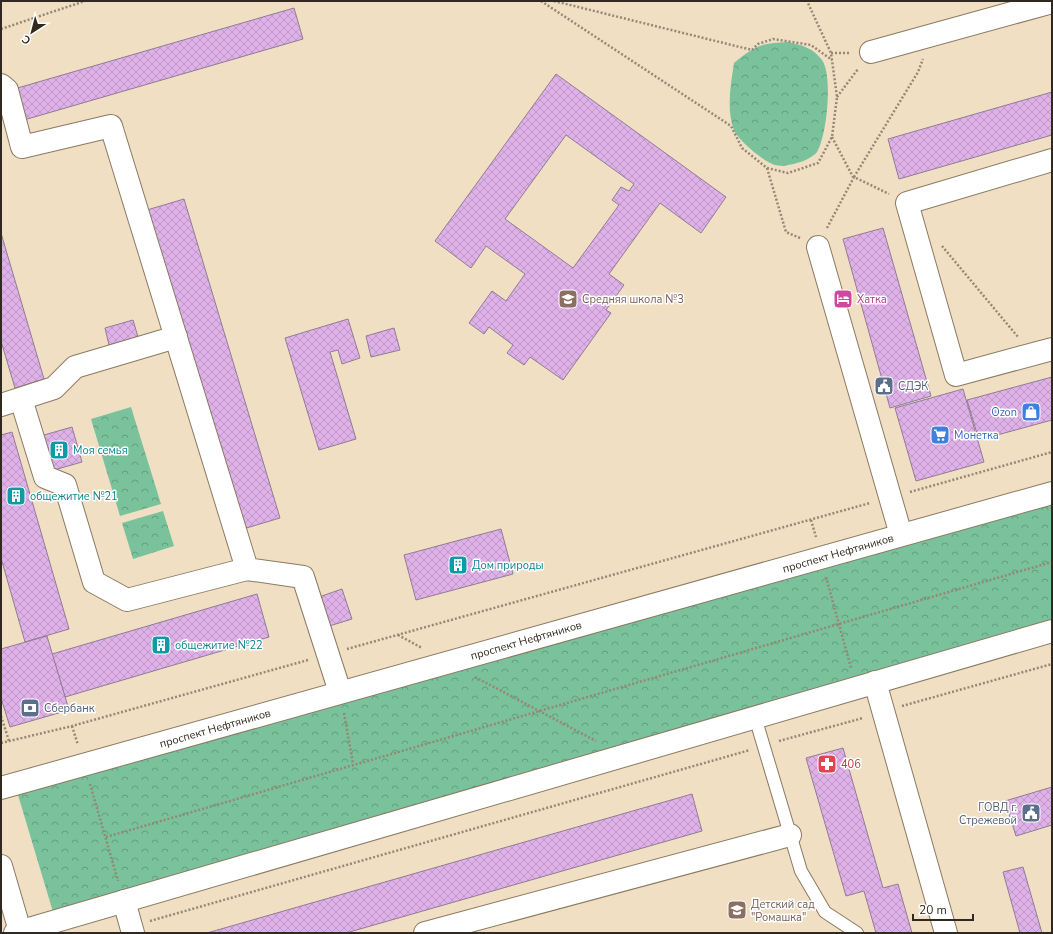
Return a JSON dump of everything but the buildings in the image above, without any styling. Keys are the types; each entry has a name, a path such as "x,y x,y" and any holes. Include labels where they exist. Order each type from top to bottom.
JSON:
{"street":[{"path":"871,52 1052,2"},
{"path":"1,85 7,90 22,147 111,126 247,569"},
{"path":"1042,352 956,375 907,203 1052,160"},
{"path":"818,247 901,535"},
{"path":"176,337 75,367 54,388 7,400 45,477 65,485 94,582 128,600 247,569 303,577 340,692"},
{"name":"проспект Нефтяников","path":"1,788 1052,493"},
{"path":"1,866 18,932 1052,631"},
{"path":"875,682 946,933"},
{"path":"425,933 790,835"},
{"path":"124,901 132,930"}],"lane":[{"path":"755,717 802,871 825,912 857,933"}],"path":[{"path":"1,29 85,1"},
{"path":"541,1 731,126 742,148 767,168 788,173 818,163 832,137 836,97 831,53 807,1"},
{"path":"554,1 752,50 758,44 773,39 811,45 832,60"},
{"path":"767,168 786,232 818,247 854,177 918,72 931,36"},
{"path":"836,97 871,52"},
{"path":"832,137 854,177 907,203"},
{"path":"937,239 1042,352"},
{"path":"1,743 72,726 1052,452"},
{"path":"124,901 106,837 1052,562"},
{"path":"397,635 537,711 596,740 615,788"},
{"path":"132,930 615,788 1052,664"},
{"path":"340,692 353,764"},
{"path":"1,716 9,741"}],"green space":[{"path":"788,42 807,48 819,56 825,68 828,91 824,133 817,152 804,161 791,165 780,166 770,163 758,155 736,134 730,114 730,96 734,63 759,46 771,43"},
{"path":"131,407 161,504 120,516 91,419"},
{"path":"1052,493 1052,627 53,912 18,795"},
{"path":"163,511 174,546 133,559 122,523"}],"place":[{"name":"Средняя школа №3","path":"568,299"},
{"name":"Хатка","path":"843,299"},
{"name":"СДЭК","path":"884,386"},
{"name":"Ozon","path":"1031,412"},
{"name":"Монетка","path":"940,435"},
{"name":"Моя семья","path":"59,450"},
{"name":"общежитие №21","path":"16,496"},
{"name":"Дом природы","path":"458,565"},
{"name":"общежитие №22","path":"161,645"},
{"name":"Сбербанк","path":"30,708"},
{"name":"406","path":"827,764"},
{"name":"ГОВД г. Стрежевой","path":"1031,813"},
{"name":"Детский сад \"Ромашка\"","path":"737,910"}]}
